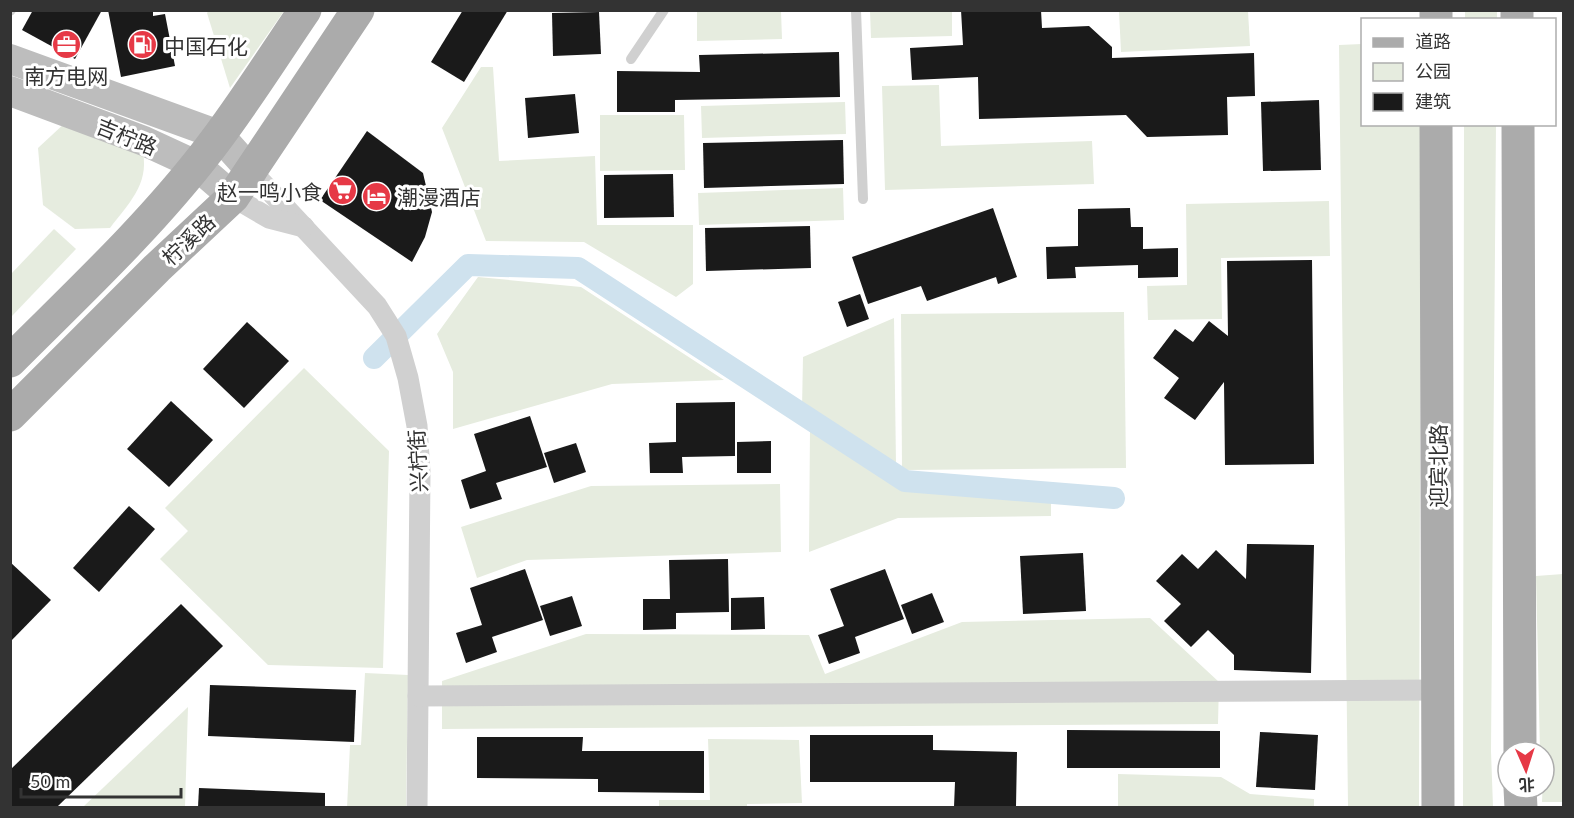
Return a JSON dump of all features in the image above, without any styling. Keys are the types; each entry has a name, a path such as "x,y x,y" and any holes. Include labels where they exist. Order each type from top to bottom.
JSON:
{"main road":[{"name":"柠溪路","path":"10,361 143,228 196,165 304,10"},
{"name":"柠溪路","path":"16,399 243,185 358,10"},
{"path":"10,59 219,135 243,185"},
{"name":"吉柠路","path":"10,91 144,141 243,185"},
{"name":"迎宾北路","path":"1436,126 1437,807"},
{"path":"1518,126 1520,740"}],"street":[{"path":"243,185 269,218 304,227"},
{"name":"兴柠街","path":"243,185 304,227 387,321 396,336 408,378 417,426 420,472 417,807"},
{"path":"418,696 1437,690"}],"lane":[{"path":"631,59 664,10"},
{"path":"856,10 862,199"}],"green space":[{"path":"209,10 284,11 230,88 207,13"},
{"path":"697,11 781,11 782,39 697,41"},
{"path":"870,11 952,11 952,36 871,38"},
{"path":"1119,11 1248,11 1250,46 1121,52"},
{"path":"1465,11 1497,11 1497,18 1465,18"},
{"path":"1361,44 1361,126 1421,126 1419,807 1348,807 1339,45"},
{"path":"481,67 493,67 499,161 595,156 597,225 693,225 693,284 676,297 584,242 486,241 442,128"},
{"path":"939,85 941,146 1092,141 1094,184 885,190 882,86"},
{"path":"845,102 846,134 702,138 701,106"},
{"path":"600,115 684,115 685,170 600,171"},
{"path":"66,122 143,153 143,175 136,194 110,228 75,229 43,205 38,148"},
{"path":"1464,126 1496,126 1491,751 1493,807 1463,807"},
{"path":"843,188 844,220 699,225 698,193"},
{"path":"1329,201 1330,256 1221,258 1222,319 1148,320 1147,286 1187,285 1186,204"},
{"path":"54,229 76,249 11,317 11,274"},
{"path":"478,277 581,287 724,380 612,384 453,429 453,372 437,334"},
{"path":"1124,312 1126,468 902,470 901,314"},
{"path":"894,318 896,465 802,408 803,357"},
{"path":"304,368 389,451 383,668 268,665 160,559 188,531 165,508"},
{"path":"810,429 900,490 1051,502 1051,516 898,518 809,552"},
{"path":"780,484 781,552 527,560 477,578 461,527 591,486"},
{"path":"1563,574 1563,802 1542,802 1542,800 1556,800 1556,740 1540,740 1536,576"},
{"path":"1150,618 1219,682 1218,724 442,729 442,681 586,634 809,635 825,674 962,622"},
{"path":"365,673 408,675 406,807 347,808 350,745 361,745"},
{"path":"188,707 185,807 83,807"},
{"path":"708,739 799,740 802,803 747,804 747,808 659,807 659,800 710,800"},
{"path":"1118,774 1221,777 1250,794 1314,799 1314,807 1118,807"}],"building":[{"name":"南方电网","path":"33,10 102,10 75,59 22,30"},
{"name":"中国石化","path":"108,10 153,10 153,16 165,14 175,66 121,77"},
{"path":"463,10 508,10 464,82 431,62"},
{"path":"961,10 1041,10 1042,28 1089,26 1112,47 1112,58 1254,53 1255,96 1227,97 1228,135 1147,137 1126,115 979,119 978,77 912,80 910,48 963,45"},
{"path":"599,12 601,54 553,56 552,13"},
{"path":"839,52 840,97 675,100 675,112 617,112 617,71 700,72 699,55"},
{"path":"575,94 579,133 528,138 525,98"},
{"path":"1319,100 1321,170 1263,171 1261,102"},
{"name":"潮漫酒店","path":"367,131 423,173 432,212 425,237 412,262 320,200"},
{"path":"843,140 844,184 704,188 703,143"},
{"path":"673,174 674,217 604,218 604,175"},
{"path":"993,208 1017,277 998,284 996,277 927,301 921,286 868,304 852,257"},
{"path":"1130,208 1131,227 1143,227 1143,249 1178,248 1178,277 1138,278 1138,265 1075,267 1076,278 1047,279 1046,247 1078,246 1078,209"},
{"path":"810,226 811,268 706,271 705,228"},
{"path":"1312,260 1314,464 1225,465 1224,382 1195,420 1164,398 1179,378 1153,358 1175,329 1193,342 1209,321 1228,336 1227,261"},
{"path":"860,294 869,319 847,327 838,302"},
{"path":"247,322 289,361 244,408 203,369"},
{"path":"171,401 213,440 169,487 127,449"},
{"path":"735,402 735,456 682,457 683,473 650,473 649,443 676,442 676,403"},
{"path":"530,416 547,467 496,483 502,499 470,509 461,480 486,471 474,434"},
{"path":"771,441 771,473 737,473 737,442"},
{"path":"576,443 586,472 554,483 544,453"},
{"path":"129,506 155,529 99,592 73,568"},
{"path":"1247,544 1314,545 1311,673 1234,670 1234,655 1208,630 1191,647 1164,621 1181,604 1156,581 1182,554 1198,569 1216,550 1246,579"},
{"path":"1083,553 1086,611 1023,614 1020,556"},
{"path":"728,559 729,612 676,613 676,629 643,630 643,599 670,599 669,560"},
{"path":"10,562 51,600 10,642"},
{"path":"525,569 543,620 492,637 497,652 466,663 456,633 482,625 470,588"},
{"path":"885,569 904,619 855,637 860,653 829,664 818,635 844,626 830,589"},
{"path":"932,593 944,622 912,634 901,605"},
{"path":"572,596 582,626 550,636 540,606"},
{"path":"764,597 765,629 731,630 731,598"},
{"path":"181,604 223,646 57,807 10,807 10,770"},
{"path":"210,685 356,690 354,742 208,736"},
{"path":"1067,730 1220,731 1220,768 1067,768"},
{"path":"1260,732 1318,735 1315,790 1256,787"},
{"path":"810,735 933,735 933,750 1017,752 1016,807 954,807 955,782 810,782"},
{"path":"477,737 583,737 582,751 704,751 704,793 598,792 598,779 477,778"},
{"path":"199,788 325,793 325,807 198,807"}],"waterway":[{"path":"374,358 468,265 578,268 905,481 1114,498"}],"place":[{"name":"南方电网","path":"66,44"},
{"name":"中国石化","path":"143,45"},
{"name":"赵一鸣小食","path":"343,191"},
{"name":"潮漫酒店","path":"376,196"}]}
